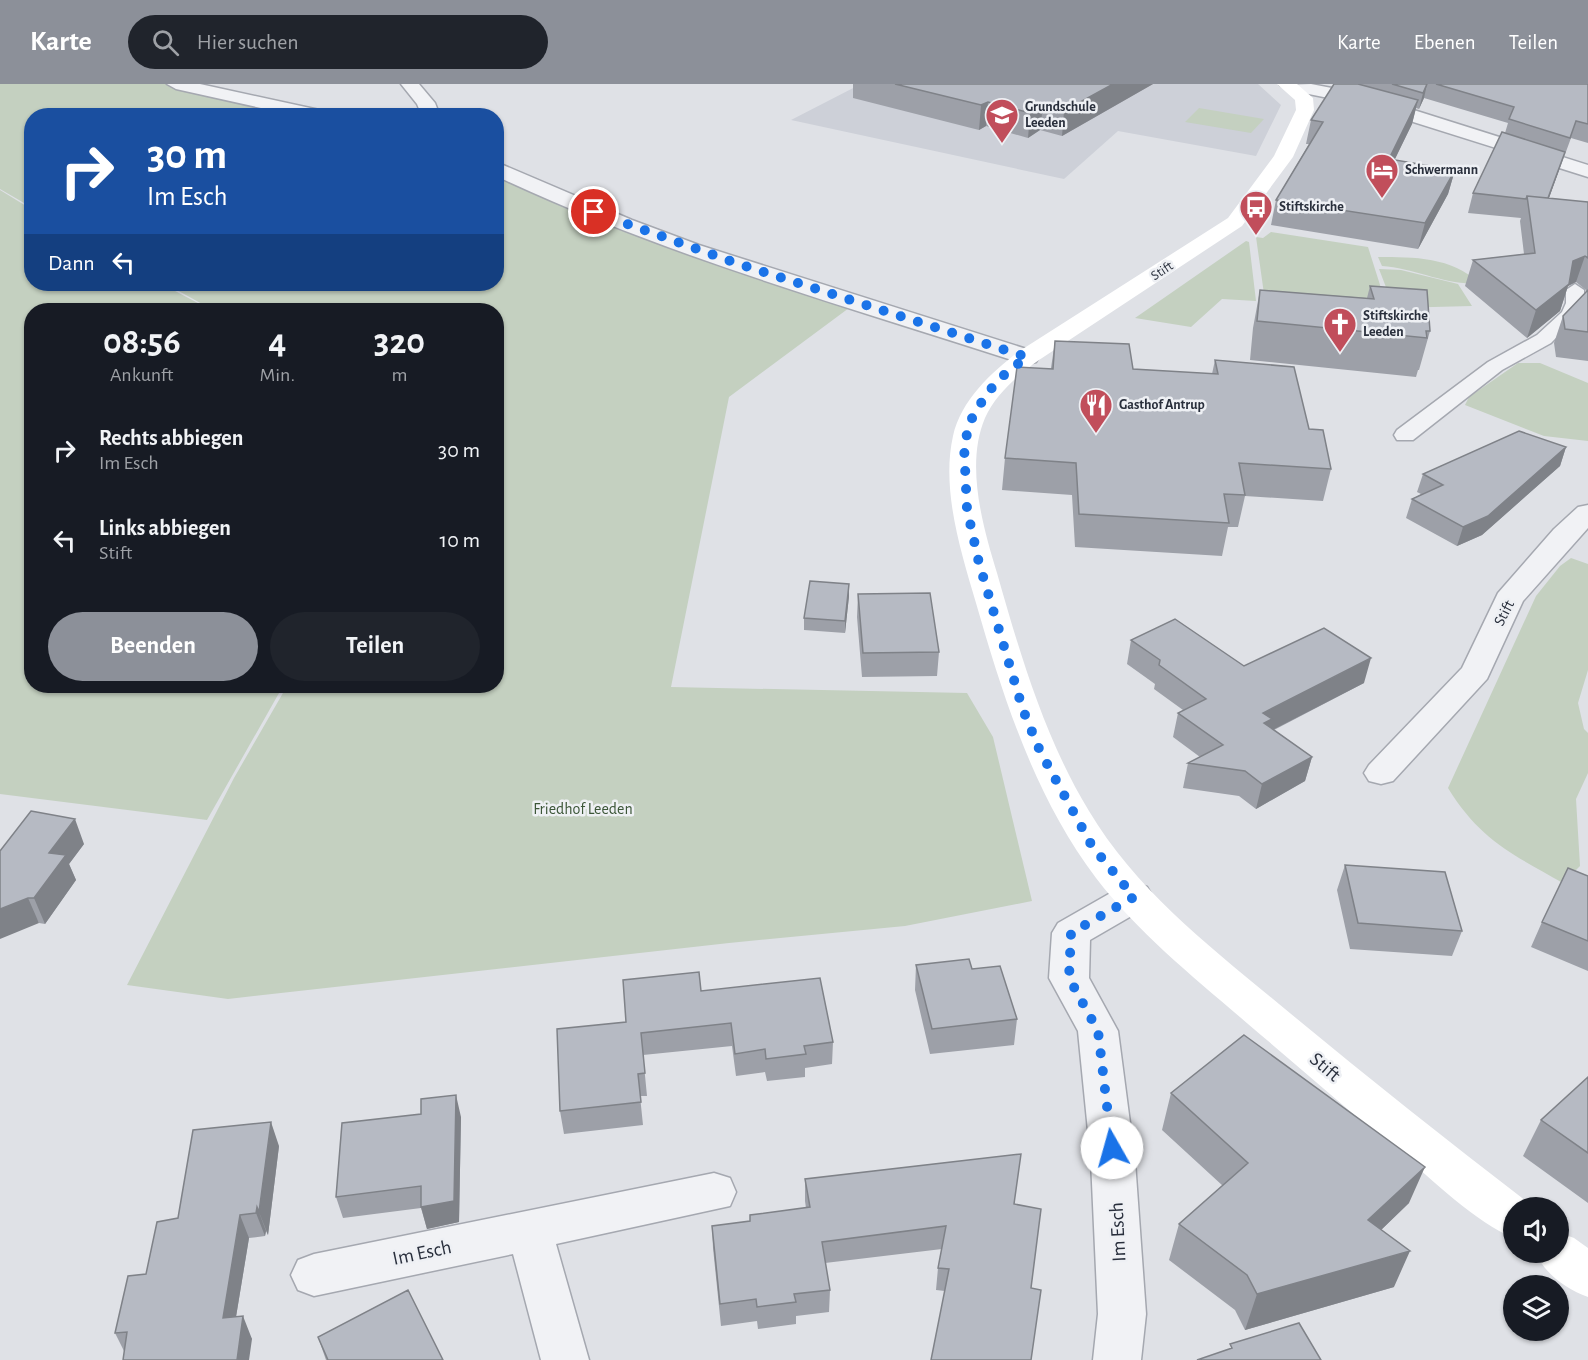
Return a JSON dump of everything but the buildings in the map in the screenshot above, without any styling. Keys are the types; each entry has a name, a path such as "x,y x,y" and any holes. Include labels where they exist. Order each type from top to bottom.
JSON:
{"main road":[{"path":"1287,85 1304,98 1305,110"},
{"name":"Stift","path":"1305,110 1283,158 1234,222 1027,357 1006,373 987,393 971,420 964,445 967,509 979,563 1023,710 1040,751 1092,846 1139,902 1204,964 1390,1121 1503,1209"},
{"path":"1569,1261 1588,1276"}],"street":[{"path":"176,84 287,108"},
{"path":"410,84 428,108"},
{"path":"1287,85 1357,98 1588,171"},
{"path":"1305,110 1366,110 1402,114"},
{"path":"504,171 646,232 1027,357"},
{"path":"1405,435 1495,366 1545,339 1570,314 1575,303 1575,290"},
{"name":"Stift","path":"1381,773 1476,672 1509,599 1576,542 1588,513"},
{"name":"Im Esch","path":"1117,1360 1122,1302 1113,1161 1098,1031 1069,978 1071,933 1139,902"},
{"name":"Im Esch","path":"314,1275 714,1192"},
{"path":"529,1230 565,1360"}],"shaded area":[{"name":"Grundschule Leeden","path":"861,84 1258,84 1281,105 1256,156 1118,131 1064,179 791,120"}],"green space":[{"path":"0,84 198,84 277,108 24,108 24,203 0,189"},
{"path":"1199,108 1264,119 1251,133 1185,122"},
{"name":"Friedhof Leeden","path":"504,179 608,226 849,308 729,397 671,687 967,693 993,737 1032,901 905,926 729,943 228,999 127,985 234,778 283,693 504,693 504,303 200,303 179,291 504,291"},
{"path":"0,190 24,205 24,291 175,291 198,303 24,303 24,693 279,693 207,820 0,794"},
{"path":"1271,232 1368,247 1387,307 1265,301 1256,237 1263,238"},
{"path":"1246,241 1249,242 1256,301 1222,299 1191,327 1135,318"},
{"path":"1378,257 1419,258 1445,263 1468,274 1479,283 1455,282 1382,266"},
{"path":"1379,269 1401,270 1458,284 1472,306 1394,308"},
{"path":"1518,363 1540,363 1588,383 1588,441 1544,436 1465,405 1469,397"},
{"path":"1571,558 1588,564 1588,670 1578,703 1584,729 1588,733 1588,773 1576,799 1580,866 1563,883 1498,844 1472,821 1448,788 1536,596 1560,566"}],"place":[{"name":"Grundschule Leeden","path":"1002,144"},
{"name":"Schwermann","path":"1382,199"},
{"name":"Stiftskirche","path":"1256,236"},
{"name":"Stiftskirche Leeden","path":"1340,353"},
{"name":"Gasthof Antrup","path":"1096,434"}],"route":[{"path":"594,212 736,263 1027,357 1006,373 987,393 971,420 964,445 967,509 979,563 1023,710 1040,751 1092,846 1134,897 1071,933 1069,978 1098,1031 1112,1148"}]}
